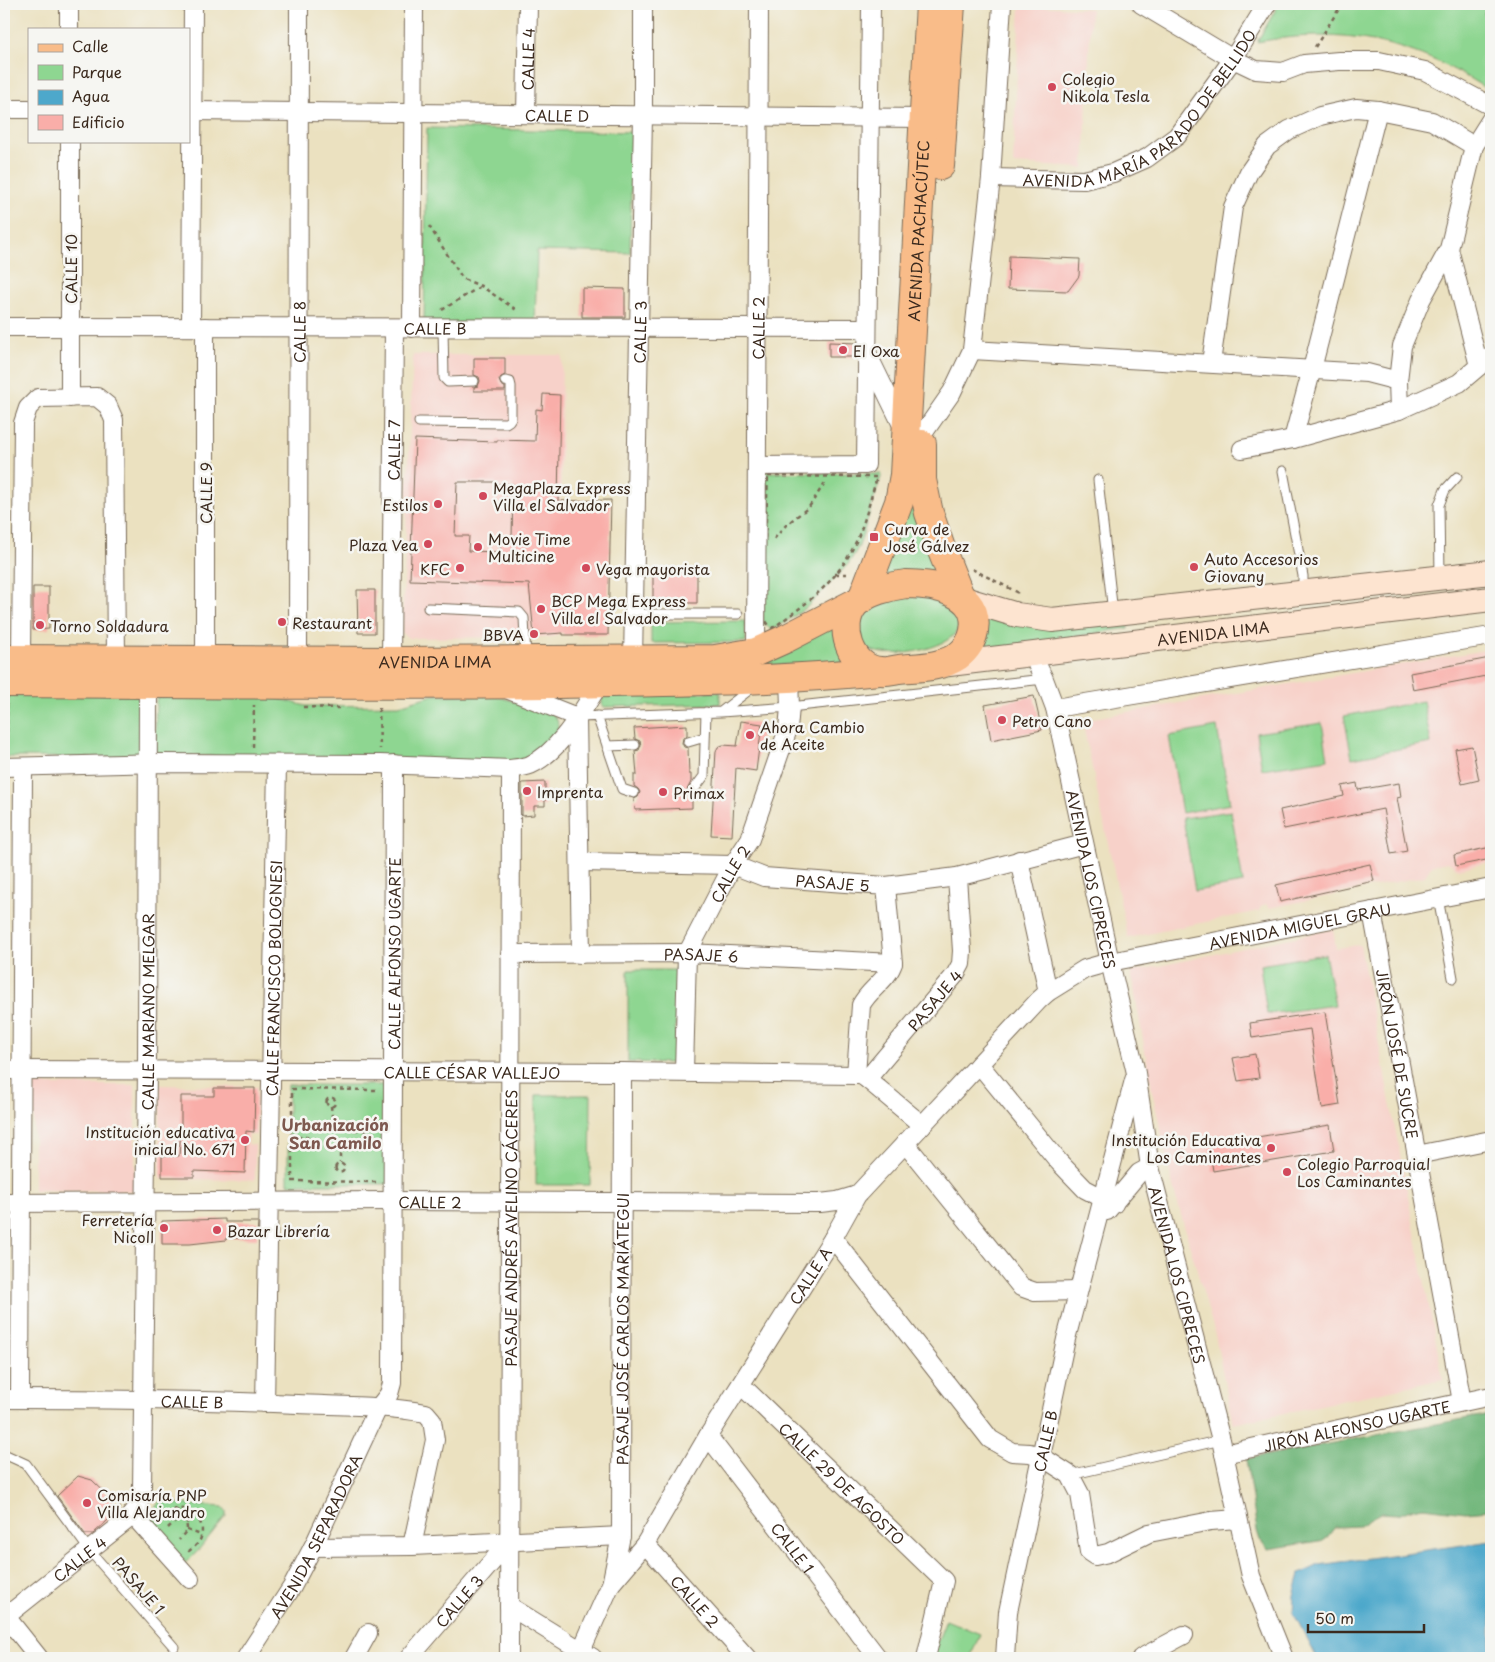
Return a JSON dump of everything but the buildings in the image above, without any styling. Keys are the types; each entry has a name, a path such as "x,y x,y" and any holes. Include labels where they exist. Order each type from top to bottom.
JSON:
{"main road":[{"name":"AVENIDA PACHACÚTEC","path":"930,4 924,118 914,434 929,513 942,551 962,597"},
{"name":"AVENIDA PACHACÚTEC","path":"858,601 899,502 914,434 951,4"},
{"name":"AVENIDA LIMA","path":"962,597 1018,615 1052,620 1491,572"},
{"path":"906,584 934,586 962,597 973,613 974,629 969,644 958,656 935,666 879,671 870,668 862,662 850,647 847,638 847,620 858,601 883,588 906,584"},
{"name":"AVENIDA LIMA","path":"935,666 1491,599"},
{"name":"AVENIDA LIMA","path":"13,659 391,661 715,659 756,652 858,601"},
{"name":"AVENIDA LIMA","path":"5,690 148,684 600,683 776,679 879,671"}],"street":[{"path":"70,4 70,28"},
{"name":"CALLE 9","path":"193,4 190,111 198,327 205,659"},
{"name":"CALLE 8","path":"298,660 299,4"},
{"name":"CALLE 7","path":"391,661 413,113 414,4"},
{"name":"CALLE 4","path":"526,114 528,4"},
{"name":"CALLE 3","path":"633,660 643,115 643,4"},
{"name":"CALLE 2","path":"756,652 759,4"},
{"path":"757,466 866,465 871,4"},
{"path":"867,353 914,434 952,392 972,350 991,178 1002,4"},
{"path":"1141,4 1233,59 1256,70 1282,72 1304,64 1339,61 1378,61 1425,71 1491,106"},
{"name":"AVENIDA MARÍA PARADO DE BELLIDO","path":"991,178 1084,180 1113,173 1147,158 1177,136 1233,59 1266,4"},
{"path":"1211,363 1233,207 1248,172 1267,146 1289,130 1320,116 1356,108 1378,110 1432,122 1474,146"},
{"path":"4,109 28,109"},
{"path":"1293,439 1378,110"},
{"name":"CALLE D","path":"190,111 924,118"},
{"path":"1399,410 1398,381 1402,346 1421,300 1449,249 1474,146 1491,119"},
{"name":"CALLE 10","path":"70,142 70,398"},
{"path":"1242,449 1293,439 1399,410 1459,383 1485,361 1449,249"},
{"name":"CALLE B","path":"4,327 867,328"},
{"path":"972,350 1367,373 1398,381"},
{"path":"13,659 23,423 28,408 38,398 97,397 108,406 114,420 116,659"},
{"path":"1055,708 1491,636"},
{"name":"AVENIDA LOS CIPRECES","path":"1032,654 1055,708 1136,1072 1150,1167 1222,1447 1251,1576 1284,1658"},
{"name":"CALLE 2","path":"684,1072 688,953 733,864 750,839 788,729 790,707 776,679"},
{"path":"12,1399 12,1202 21,1070 11,768 148,763 387,764 511,769 529,766 556,745 600,683"},
{"name":"CALLE MARIANO MELGAR","path":"144,1400 148,684"},
{"path":"495,684 577,717"},
{"path":"577,717 581,954"},
{"name":"CALLE FRANCISCO BOLOGNESI","path":"265,1402 277,764"},
{"name":"CALLE ALFONSO UGARTE","path":"378,1408 388,1394 392,1384 393,1071 387,764"},
{"name":"PASAJE ANDRÉS AVELINO CÁCERES","path":"509,1658 511,769"},
{"name":"PASAJE 5","path":"580,862 733,864 764,877 886,886 957,877 1084,844"},
{"path":"1020,860 1048,992"},
{"name":"PASAJE 4","path":"862,1077 956,975 961,964 962,951 957,877"},
{"path":"886,886 893,963 891,970 865,997 861,1005 862,1077 922,1125"},
{"name":"AVENIDA MIGUEL GRAU","path":"1110,962 1491,888"},
{"name":"JIRÓN JOSÉ DE SUCRE","path":"1372,911 1462,1402"},
{"name":"PASAJE 6","path":"510,954 688,953 893,963"},
{"name":"CALLE A","path":"587,1654 611,1584 645,1544 708,1436 833,1238 857,1195 1048,992 1085,969 1110,962"},
{"path":"979,1064 1059,1162 1085,1189 1109,1200"},
{"name":"CALLE CÉSAR VALLEJO","path":"4,1070 684,1072 862,1077"},
{"name":"PASAJE JOSÉ CARLOS MARIÁTEGUI","path":"611,1584 621,1536 622,1072"},
{"name":"CALLE B","path":"1005,1658 1008,1612 1066,1339 1096,1224 1109,1200 1136,1072"},
{"path":"1417,1154 1491,1140"},
{"path":"905,1143 1021,1287 1035,1292 1078,1291"},
{"name":"CALLE B","path":"1109,1200 1140,1173 1150,1167"},
{"name":"CALLE 2","path":"12,1202 622,1201 820,1203 837,1201 857,1195"},
{"path":"833,1238 990,1438 1012,1452 1030,1453 1042,1457 1070,1474 1080,1494 1089,1552 1095,1556 1108,1553 1149,1533 1237,1518"},
{"name":"CALLE 29 DE AGOSTO","path":"741,1384 944,1581 926,1658"},
{"name":"JIRÓN ALFONSO UGARTE","path":"1222,1447 1491,1396"},
{"name":"CALLE B","path":"12,1399 265,1402 394,1408 426,1413 432,1420 435,1440 412,1546"},
{"name":"CALLE 4","path":"4,1616 90,1551 126,1521 136,1519 142,1489 144,1400"},
{"name":"AVENIDA SEPARADORA","path":"246,1658 292,1587 313,1547 378,1408"},
{"name":"CALLE 1","path":"708,1436 878,1658"},
{"path":"136,1519 190,1579"},
{"path":"313,1547 412,1546 621,1536"},
{"name":"CALLE 3","path":"408,1658 509,1542"},
{"name":"CALLE 2","path":"645,1544 747,1658"},
{"path":"509,1606 587,1654"},
{"path":"4,1616 39,1658"},
{"path":"354,1658 368,1633"},
{"path":"1140,1658 1184,1635"}],"lane":[{"path":"443,328 444,378 448,382 474,381"},
{"path":"419,422 506,423 511,418 511,386 510,382 505,381"},
{"path":"1283,471 1303,576 1303,592"},
{"path":"1440,577 1439,505 1445,490 1457,477"},
{"path":"1098,480 1113,613"},
{"path":"428,608 519,612 524,618 526,661"},
{"path":"634,614 738,614"},
{"path":"721,712 776,679"},
{"path":"577,717 721,712 790,707 1044,679"},
{"path":"692,792 704,776 706,712"},
{"path":"597,716 622,789 634,793"},
{"path":"688,742 705,737"},
{"path":"607,746 635,745"},
{"path":"1438,898 1453,978"},
{"path":"1070,1474 1222,1447"},
{"name":"PASAJE 1","path":"4,1454 26,1464 90,1551 174,1647"}],"path":[{"path":"1304,64 1342,4"},
{"path":"1487,4 1491,25"},
{"path":"427,234 427,224 463,279 481,286 531,320 538,328"},
{"path":"442,310 481,286"},
{"path":"768,476 828,477 878,477 858,537 847,560 813,598 773,628 768,625 762,608 768,476"},
{"path":"773,541 787,524 808,507 828,477"},
{"path":"764,553 769,547"},
{"path":"5,690 11,768"},
{"path":"253,764 254,698"},
{"path":"379,708 387,764"},
{"path":"376,1090 292,1090 292,1181 376,1182"},
{"path":"331,1090 331,1097 335,1101 335,1104 331,1106"},
{"path":"331,1097 326,1100 328,1105 331,1106 332,1116"},
{"path":"354,1130 365,1130"},
{"path":"300,1140 304,1135 309,1140"},
{"path":"292,1140 300,1140 301,1143 305,1144 309,1140 317,1140"},
{"path":"340,1154 340,1163"},
{"path":"136,1519 160,1520 171,1511 177,1509 190,1511 195,1514 202,1526 197,1544 189,1551 160,1520"},
{"path":"177,1509 178,1520"},
{"path":"186,1523 195,1514"},
{"path":"178,1520 186,1523"},
{"path":"168,1528 178,1520"},
{"path":"179,1540 187,1530 186,1523"},
{"path":"187,1530 201,1535"}],"shaded area":[{"name":"Colegio Nikola Tesla","path":"1020,5 1091,9 1084,168 1013,164"},
{"path":"413,355 562,355 559,633 553,637 408,638 402,632"},
{"path":"1491,649 1491,862 1458,869 1448,862 1432,865 1425,876 1270,908 1266,904 1261,906 1259,911 1128,938 1082,720"},
{"name":"Colegio Parroquial Los Caminantes","path":"1333,929 1336,948 1360,945 1443,1379 1233,1424 1214,1330 1173,1187 1152,1090 1131,972"},
{"path":"34,1085 135,1085 135,1191 34,1190"},
{"path":"160,1085 257,1087 256,1135 249,1135 248,1144 255,1145 255,1180 160,1179"}],"green space":[{"path":"1279,4 1491,4 1491,92 1436,61 1408,50 1379,42 1320,36 1257,42"},
{"path":"427,128 632,132 630,253 537,251 535,326 424,324"},
{"path":"765,472 882,474 859,546 849,563 806,608 772,631 763,620"},
{"path":"908,489 941,573 924,572 882,576"},
{"path":"910,595 937,598 957,611 959,618 958,629 943,643 917,651 889,653 869,649 862,642 859,633 859,625 862,618 876,607"},
{"path":"981,614 1127,619 1128,628 978,652"},
{"path":"745,621 746,642 651,643 651,622"},
{"path":"834,624 850,662 706,668"},
{"path":"720,692 720,704 602,707 602,695"},
{"path":"4,693 135,694 141,701 140,754 134,758 4,757"},
{"path":"162,695 269,696 306,706 399,705 433,695 493,695 553,714 558,724 558,731 555,737 544,747 517,762 155,755 156,700"},
{"path":"1423,701 1431,743 1352,758 1344,716"},
{"path":"1322,723 1328,759 1262,769 1256,733"},
{"path":"1217,727 1230,804 1182,813 1169,736"},
{"path":"1231,811 1243,883 1195,891 1183,818"},
{"path":"1325,954 1335,1005 1267,1014 1260,965"},
{"path":"628,970 676,970 675,1063 628,1062"},
{"path":"288,1085 388,1085 388,1184 288,1184"},
{"path":"536,1095 591,1095 590,1185 536,1185"},
{"path":"1491,1414 1491,1510 1465,1512 1424,1507 1410,1509 1398,1514 1380,1513 1360,1526 1335,1527 1325,1540 1268,1549 1260,1540 1246,1459"},
{"path":"159,1502 223,1507 226,1511 226,1516 196,1553 185,1563 148,1519"},
{"path":"946,1620 980,1634 970,1658 931,1658"}],"water":[{"path":"1491,1541 1491,1658 1317,1658 1293,1612 1294,1595 1300,1574 1319,1565"}],"place":[{"name":"Colegio Nikola Tesla","path":"1052,87"},
{"name":"El Oxa","path":"843,350"},
{"name":"MegaPlaza Express Villa el Salvador","path":"483,496"},
{"name":"Estilos","path":"438,504"},
{"name":"Curva de José Gálvez","path":"874,537"},
{"name":"Plaza Vea","path":"428,544"},
{"name":"Movie Time Multicine","path":"478,547"},
{"name":"Auto Accesorios Giovany","path":"1194,567"},
{"name":"KFC","path":"460,568"},
{"name":"Vega mayorista","path":"586,568"},
{"name":"BCP Mega Express Villa el Salvador","path":"541,609"},
{"name":"Restaurant","path":"282,622"},
{"name":"Torno Soldadura","path":"40,625"},
{"name":"BBVA","path":"534,634"},
{"name":"Petro Cano","path":"1002,720"},
{"name":"Ahora Cambio de Aceite","path":"750,735"},
{"name":"Imprenta","path":"527,791"},
{"name":"Primax","path":"663,792"},
{"name":"Institución educativa inicial No. 671","path":"245,1140"},
{"name":"Institución Educativa Los Caminantes","path":"1271,1148"},
{"name":"Colegio Parroquial Los Caminantes","path":"1287,1172"},
{"name":"Ferretería Nicoll","path":"164,1228"},
{"name":"Bazar Librería","path":"217,1230"},
{"name":"Comisaría PNP Villa Alejandro","path":"87,1503"}],"district":[{"name":"Urbanización San Camilo","path":"335,1133"}]}
